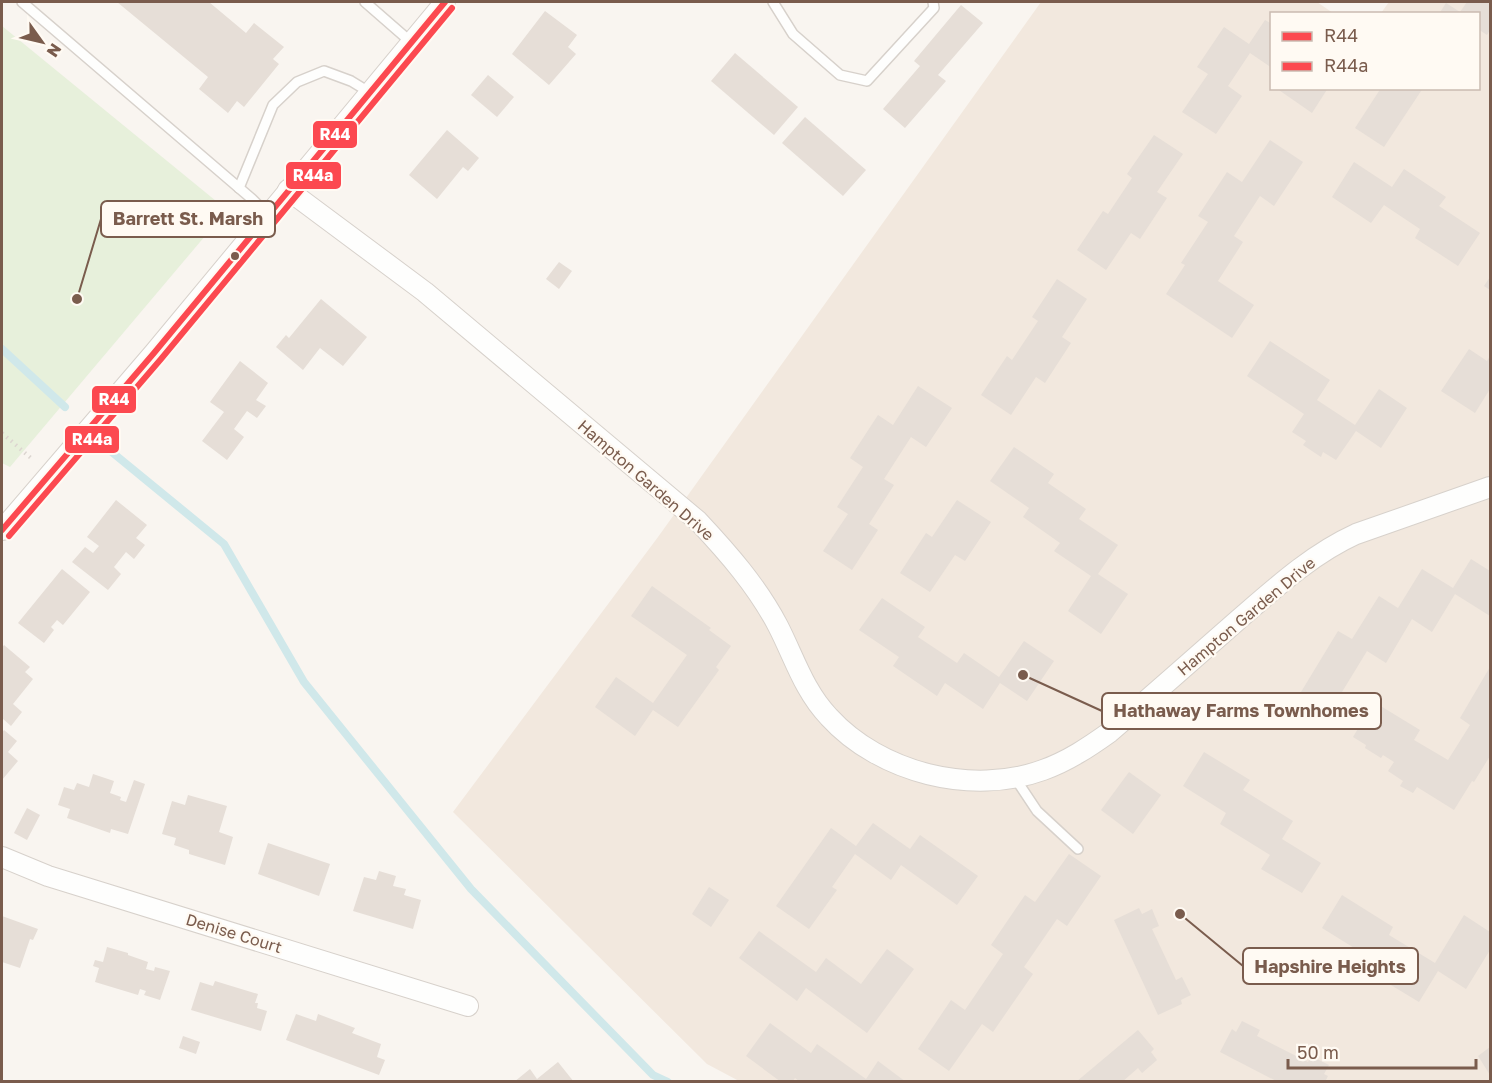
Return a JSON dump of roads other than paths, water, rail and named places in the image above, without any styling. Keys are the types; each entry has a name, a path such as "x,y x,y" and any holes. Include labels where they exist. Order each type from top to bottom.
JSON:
{"street":[{"path":"2,530 154,353 445,2"},
{"name":"Hampton Garden Drive","path":"288,190 425,292 698,520 754,588 777,625 809,690 829,717 863,746 882,757 921,772 967,780 994,780 1014,778 1043,770 1067,759 1104,736 1268,595 1336,543 1491,487"},
{"name":"Denise Court","path":"2,857 48,876 468,1006"}],"lane":[{"path":"22,2 268,215"},
{"path":"365,2 412,43"},
{"path":"773,2 793,34 840,75 867,81 934,8 933,2"},
{"path":"239,188 273,105 297,82 324,71 351,81 369,92"},
{"path":"1014,778 1037,811 1078,849"}],"waterway":[{"path":"2,349 65,407"},
{"path":"102,444 224,544 304,682 471,889 653,1075 668,1082"}],"place":[{"name":"Barrett St. Marsh","path":"77,299"},
{"name":"Hathaway Farms Townhomes","path":"1023,675"},
{"name":"Hapshire Heights","path":"1180,914"}]}
